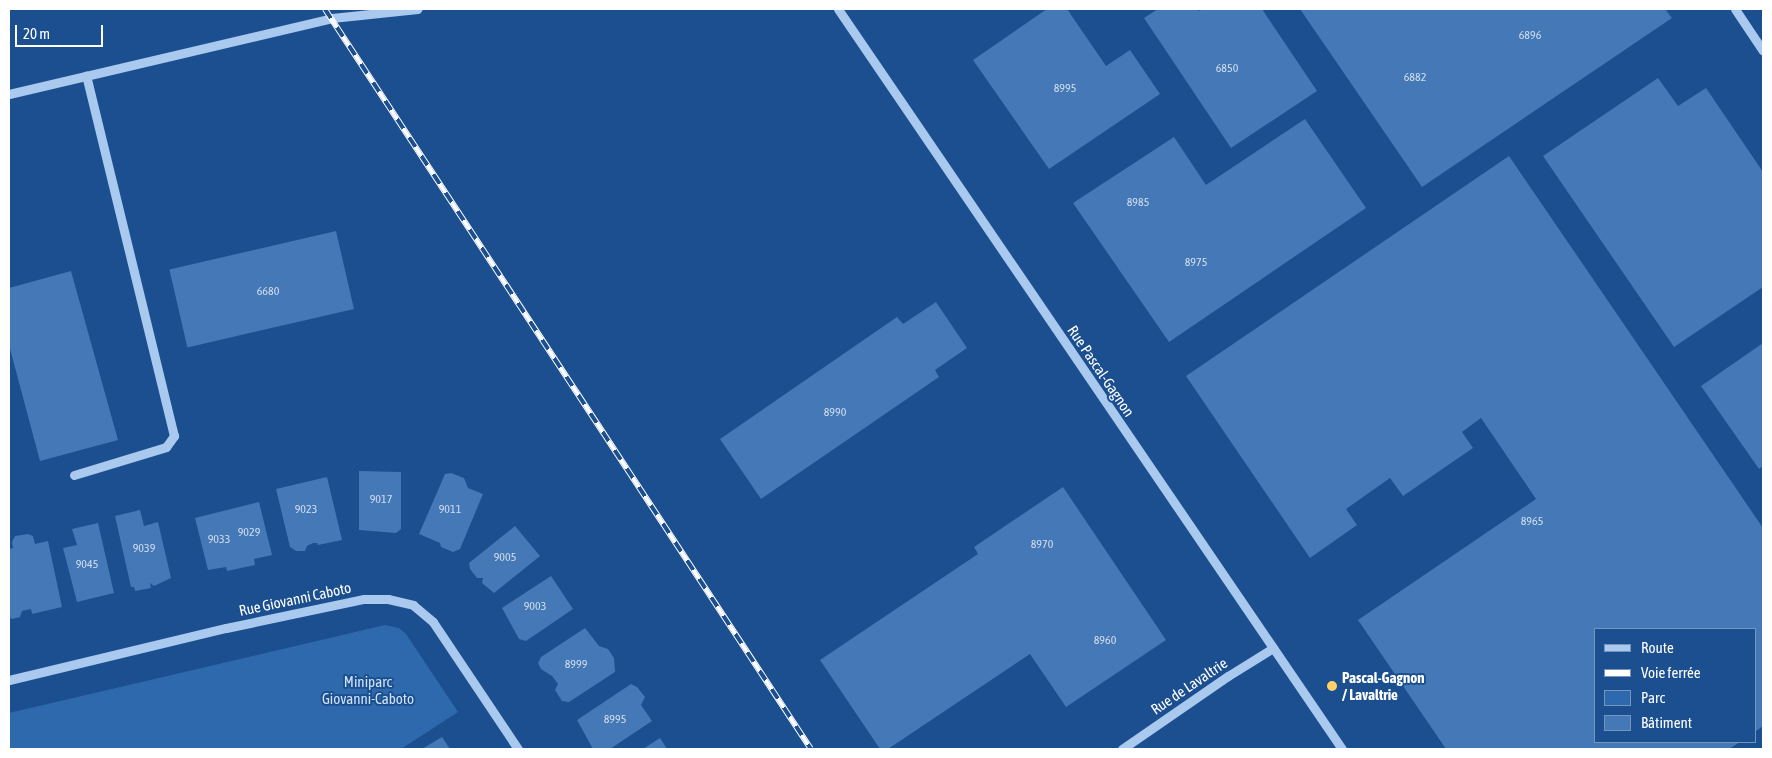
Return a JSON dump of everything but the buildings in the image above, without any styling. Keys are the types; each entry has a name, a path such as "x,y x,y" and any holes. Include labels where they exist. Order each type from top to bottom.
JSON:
{"street":[{"path":"9,94 332,18 418,9"},
{"name":"Rue Pascal-Gagnon","path":"838,9 1342,749"},
{"path":"1735,9 1763,51"},
{"path":"74,475 166,447 174,436 86,76"},
{"name":"Rue Giovanni Caboto","path":"9,680 235,626 364,599 388,599 413,606 433,622 518,749"},
{"name":"Rue de Lavaltrie","path":"1122,749 1228,676 1273,648"}],"green space":[{"name":"Miniparc Giovanni-Caboto","path":"385,625 399,628 406,634 458,712 401,749 9,749 9,713"}],"railway":[{"path":"325,9 811,749"}],"place":[{"name":"Pascal-Gagnon / Lavaltrie","path":"1332,686"}]}
